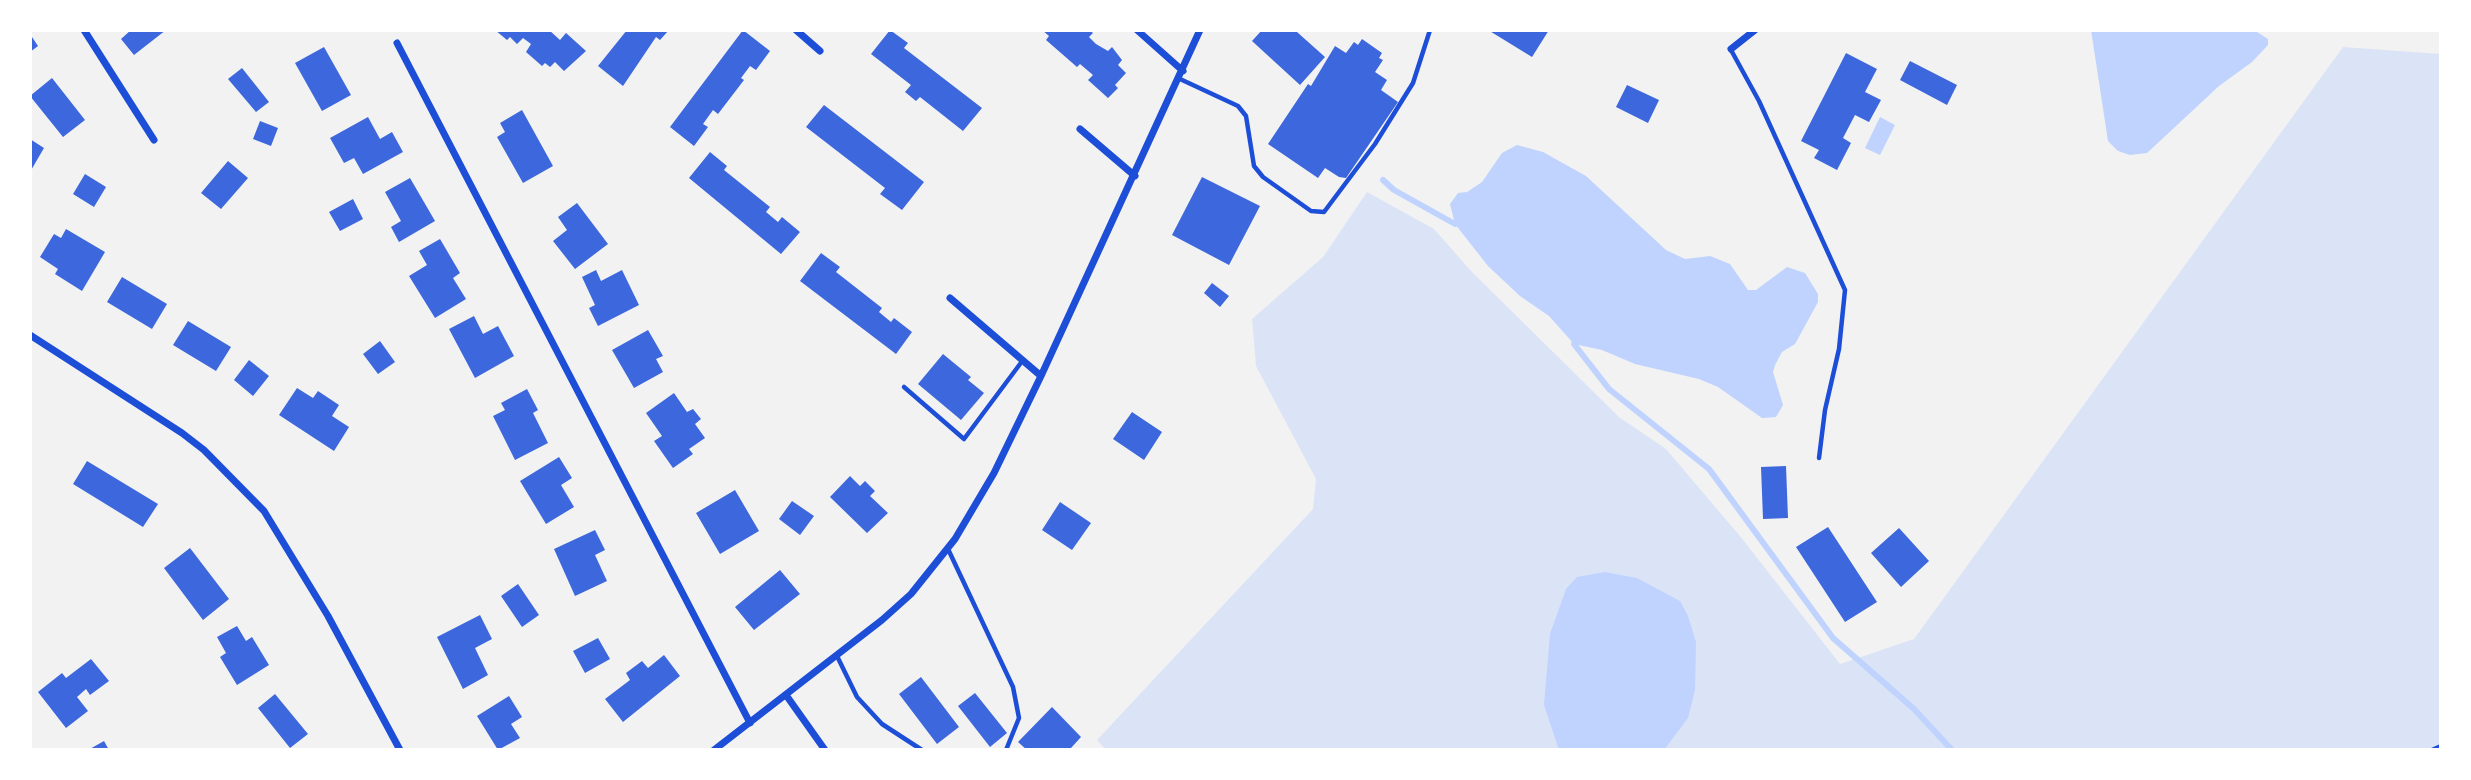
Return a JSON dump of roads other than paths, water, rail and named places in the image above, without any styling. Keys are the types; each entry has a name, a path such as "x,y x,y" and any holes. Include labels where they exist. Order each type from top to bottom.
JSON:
{"street":[{"path":"84,30 154,140"},
{"path":"796,30 820,51"},
{"path":"1137,30 1181,75"},
{"path":"714,750 911,594 948,549 994,473 1135,176 1200,30"},
{"path":"1731,49 1755,30"},
{"path":"397,43 750,723"},
{"path":"1080,130 1135,176"},
{"path":"950,298 1041,376"},
{"path":"30,335 189,439 264,511 328,616 400,750"},
{"path":"786,695 825,750"}],"lane":[{"path":"1181,75 1238,106 1246,116 1254,166 1263,177 1311,211 1324,212 1375,144 1413,83 1430,30"},
{"path":"1731,49 1765,113 1845,290 1839,349 1825,411 1819,458"},
{"path":"904,387 964,439 1023,360"},
{"path":"948,549 1013,687 1019,718 1006,750"},
{"path":"836,656 857,697 882,724 922,750"},
{"path":"2432,750 2441,746"}],"water":[{"path":"2091,30 2254,30 2268,39 2268,45 2147,153 2130,155 2118,151 2108,141"},
{"path":"1880,117 1895,125 1880,155 1865,148"},
{"path":"1517,145 1543,152 1586,176 1666,250 1685,259 1710,256 1730,264 1748,290 1756,290 1787,267 1805,273 1818,294 1818,302 1795,344 1782,352 1775,365 1773,372 1783,405 1776,417 1762,418 1718,387 1699,379 1635,364 1602,350 1574,344 1549,316 1520,296 1488,266 1455,224 1450,204 1458,193 1467,192 1482,182 1502,153"},
{"path":"1605,572 1637,578 1680,601 1688,616 1696,642 1695,690 1688,718 1664,750 1559,750 1544,705 1550,634 1566,589 1577,577"}],"waterway":[{"path":"1383,180 1394,190 1455,224 1460,218"},
{"path":"1578,338 1574,344 1609,389 1709,469 1833,638 1914,709 1952,750"}]}
